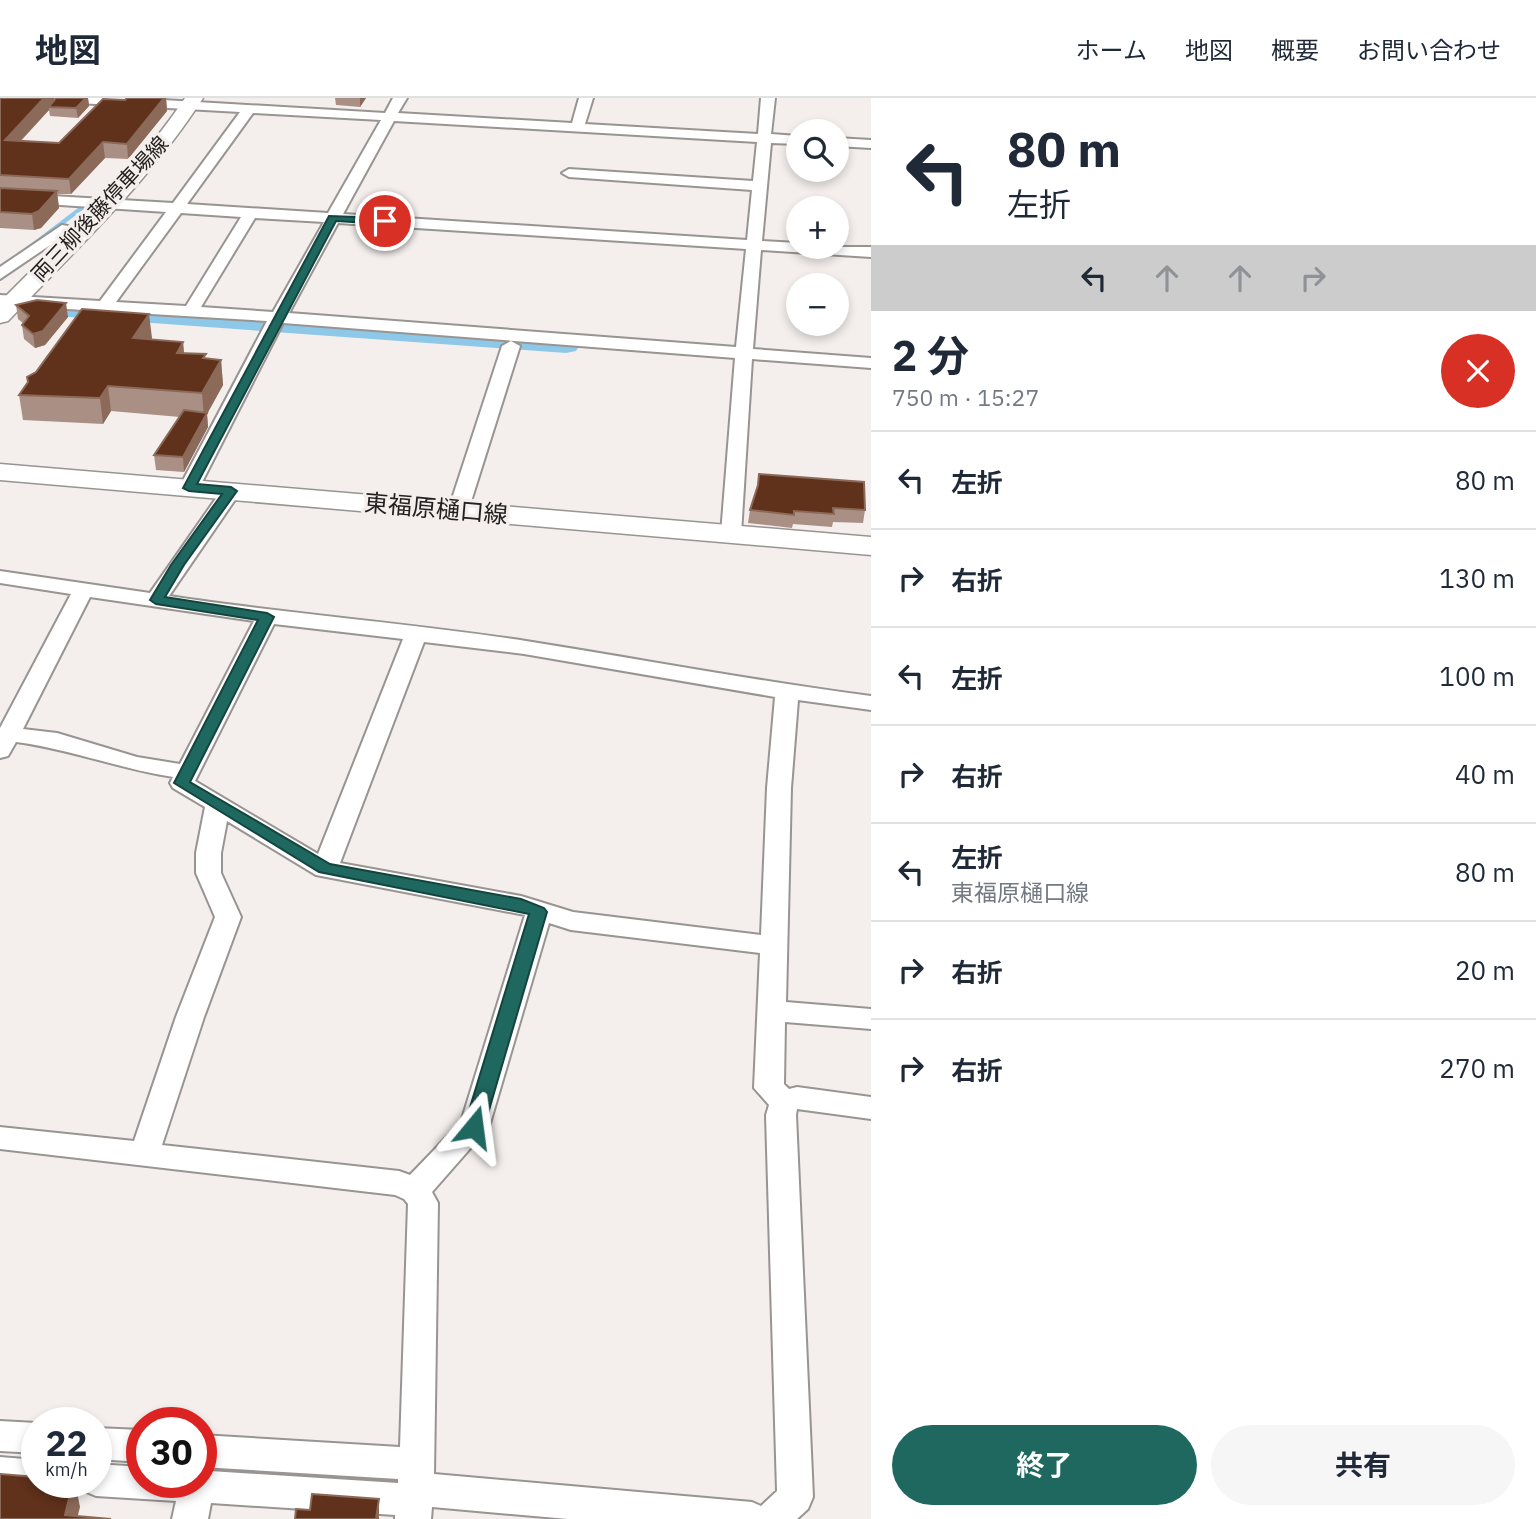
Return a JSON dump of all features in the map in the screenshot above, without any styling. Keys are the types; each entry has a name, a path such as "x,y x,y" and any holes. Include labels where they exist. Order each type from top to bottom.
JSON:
{"main road":[{"name":"両三柳後藤停車場線","path":"6,306 108,204 169,136 192,102"},
{"name":"東福原樋口線","path":"0,472 871,547"}],"street":[{"path":"60,98 192,102 390,117 786,139"},
{"path":"189,488 275,323 400,98"},
{"path":"577,127 586,98"},
{"path":"731,534 768,98"},
{"path":"106,305 249,108"},
{"path":"849,143 871,144"},
{"path":"571,167 761,186"},
{"path":"594,190 761,186"},
{"path":"0,197 871,252"},
{"path":"191,311 251,212"},
{"path":"0,274 62,230 80,232"},
{"path":"6,306 106,305 191,311 275,323 511,346 871,363"},
{"path":"6,306 744,358 871,372"},
{"path":"458,510 511,346"},
{"path":"156,600 231,491"},
{"path":"0,577 267,617 524,647 787,692 871,703"},
{"path":"4,743 83,590"},
{"path":"267,617 182,783 325,869 521,905 571,921 775,946"},
{"path":"325,869 416,635"},
{"path":"784,1102 769,1088 779,789 787,692"},
{"path":"4,743 57,740 134,764 187,772"},
{"path":"144,1155 190,1017 228,917 226,904 211,884 207,868 218,803"},
{"path":"415,1190 474,1127 538,912"},
{"path":"772,1011 871,1019"},
{"path":"784,1102 797,1098 871,1108"},
{"path":"772,1519 795,1497 781,1115 784,1102"},
{"path":"0,1138 399,1183 415,1190 424,1203 415,1493"},
{"path":"0,1436 21,1437"},
{"path":"0,1473 21,1475"},
{"path":"217,1477 752,1519"}],"building":[{"path":"0,98 44,98 5,140 59,143 103,99 164,98 127,144 103,142 69,179 0,175"},
{"path":"56,98 86,98 76,108 49,107"},
{"path":"0,188 57,191 39,211 32,214 0,212"},
{"path":"37,300 66,303 43,331 33,334 22,325 29,316 16,305"},
{"path":"82,309 149,314 133,338 183,342 177,353 206,354 203,358 221,360 202,393 108,386 100,398 19,395 28,382 27,377 36,372"},
{"path":"184,410 207,413 183,457 154,455"},
{"path":"759,474 864,482 865,510 833,508 834,514 794,511 794,515 750,510"},
{"path":"0,1474 21,1476 21,1498 69,1498 65,1515 111,1519 0,1519"},
{"path":"312,1494 379,1499 376,1519 295,1519 296,1509 310,1510"}],"waterway":[{"path":"25,251 83,207"},
{"path":"0,304 566,345"}],"route":[{"path":"385,221 332,218 189,488 231,491 156,600 267,617 182,783 325,869 521,905 538,912 474,1127"}]}
